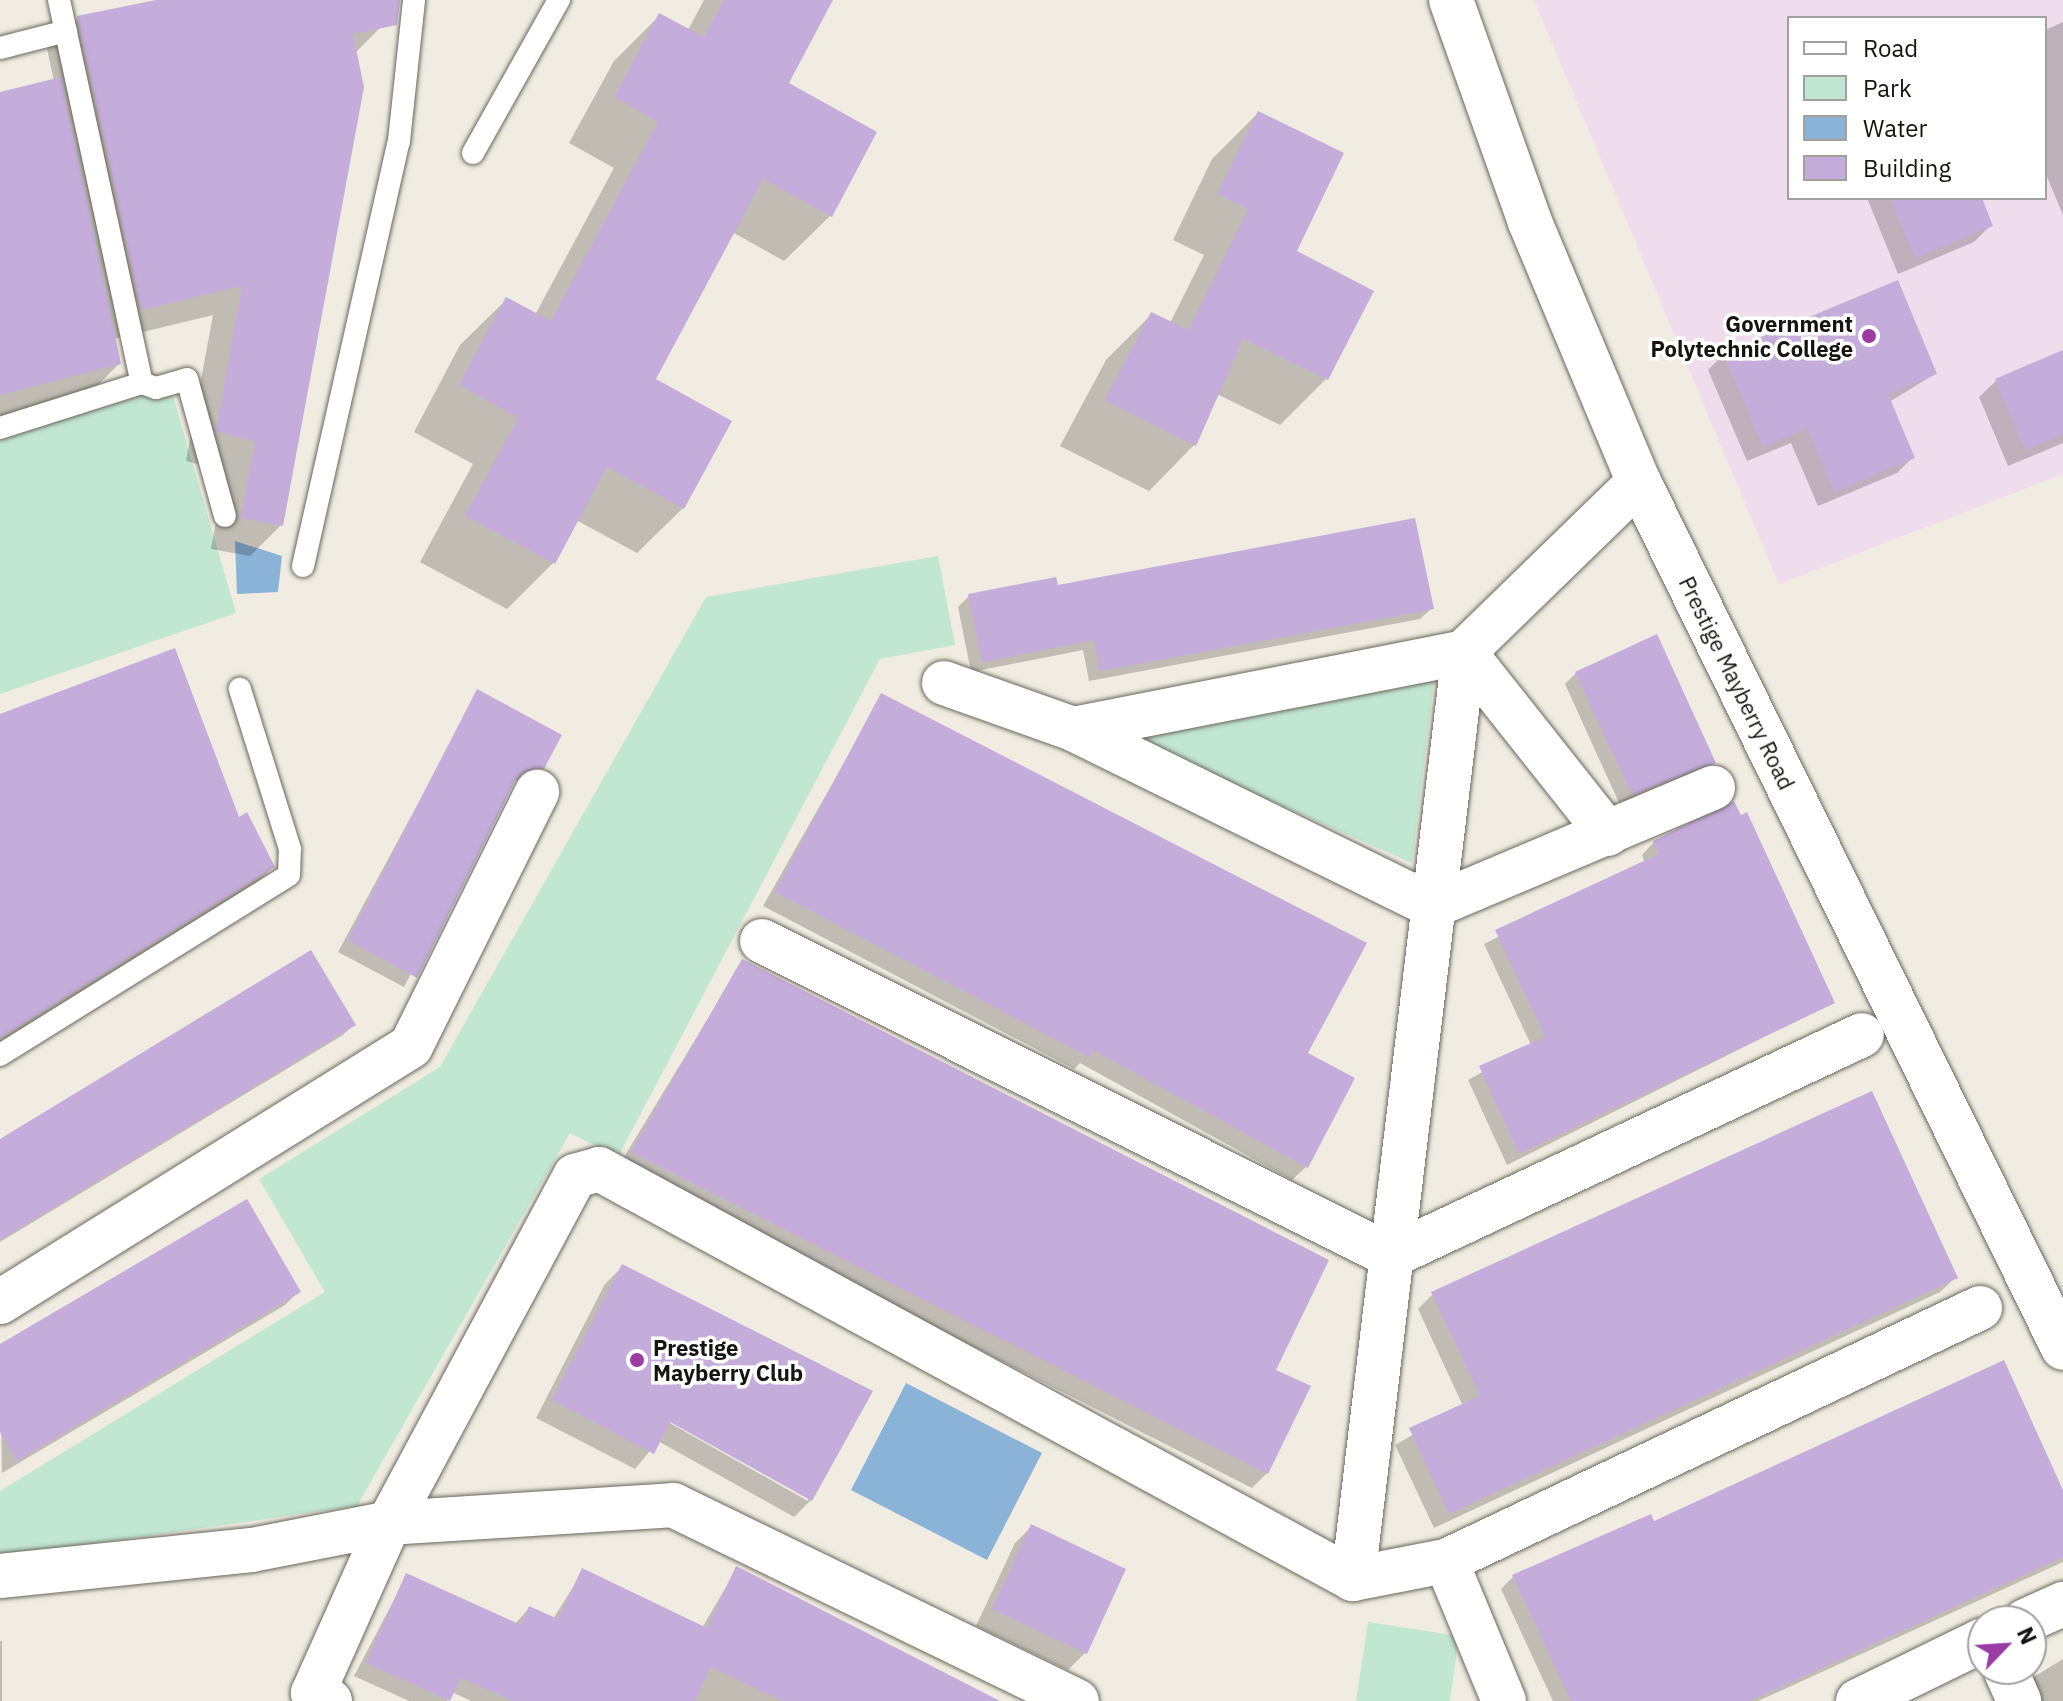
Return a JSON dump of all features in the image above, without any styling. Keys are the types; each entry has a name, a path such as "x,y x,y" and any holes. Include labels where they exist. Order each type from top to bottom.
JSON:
{"street":[{"name":"Prestige Mayberry Road","path":"1451,0 1530,222 1639,482 2063,1348"},
{"path":"1073,729 1464,652 1639,482"},
{"path":"1464,652 1608,834"},
{"path":"1353,1579 1464,652"},
{"path":"944,683 1073,729 1433,906 1713,788"},
{"path":"0,1302 411,1046 537,792"},
{"path":"762,941 1391,1256"},
{"path":"1391,1256 1862,1035"},
{"path":"330,1701 313,1693 389,1523 575,1176 599,1169 1353,1579 1446,1561 1980,1308"},
{"path":"0,1576 252,1550 389,1523 673,1505 1077,1701"},
{"path":"1446,1561 1504,1701"},
{"path":"1858,1701 1967,1648"}],"lane":[{"path":"59,0 142,383"},
{"path":"303,566 399,141 414,0"},
{"path":"473,153 559,0"},
{"path":"0,48 66,31"},
{"path":"0,428 142,383 156,388 187,379 225,516"},
{"path":"0,1055 289,875 290,849 240,689"}],"shaded area":[{"name":"Government Polytechnic College","path":"1534,0 2063,0 2063,474 1779,584"}],"green space":[{"path":"170,386 236,613 0,694 0,435"},
{"path":"938,556 955,645 880,659 618,1157 570,1133 357,1506 0,1557 0,1491 325,1292 259,1179 440,1067 706,597"},
{"path":"1434,680 1412,863 1130,739"},
{"path":"1368,1622 1459,1636 1450,1701 1356,1701"}],"water":[{"path":"235,541 282,556 278,592 237,594"},
{"path":"906,1383 1042,1453 987,1560 851,1490"}],"building":[{"path":"156,0 400,0 397,25 353,34 364,87 283,526 241,518 255,442 216,431 242,286 141,310 77,16"},
{"path":"724,0 833,0 789,83 877,132 832,217 763,179 656,379 732,421 684,509 607,467 555,564 465,516 518,418 459,385 506,297 551,321 658,122 614,97 659,13 704,37"},
{"path":"61,77 121,364 0,395 0,92"},
{"path":"1258,111 1344,153 1297,251 1374,291 1328,380 1243,339 1196,446 1105,400 1151,312 1189,330 1248,209 1217,194"},
{"path":"1891,200 1983,200 1993,226 1915,258"},
{"path":"1898,280 1937,374 1888,394 1915,458 1834,492 1807,428 1763,447 1723,353"},
{"path":"2063,350 2063,434 2025,450 1995,379"},
{"path":"1415,518 1434,609 1100,671 1094,640 982,662 968,594 1056,577 1058,585"},
{"path":"1657,634 1716,763 1632,795 1575,672"},
{"path":"175,648 239,817 247,812 275,867 0,1038 0,714"},
{"path":"477,689 562,735 544,769 524,771 515,781 417,978 348,940"},
{"path":"881,693 1367,943 1308,1053 1355,1078 1308,1168 1093,1050 1089,1057 775,892"},
{"path":"1734,801 1741,815 1747,812 1835,1003 1519,1154 1479,1066 1545,1037 1495,930 1659,854 1653,841"},
{"path":"311,950 356,1025 0,1240 0,1139"},
{"path":"742,959 1329,1260 1276,1370 1311,1386 1268,1474 631,1152"},
{"path":"1872,1091 1958,1278 1449,1514 1409,1428 1480,1396 1431,1292"},
{"path":"247,1199 301,1292 17,1461 0,1432 0,1344"},
{"path":"622,1264 873,1391 812,1501 670,1422 654,1454 552,1400"},
{"path":"2004,1360 2063,1490 2063,1557 1750,1701 1571,1701 1512,1575 1651,1514 1654,1521"},
{"path":"1031,1524 1126,1569 1087,1654 992,1609"},
{"path":"736,1566 1000,1701 782,1701 711,1667 695,1701 513,1701 461,1678 450,1701 366,1663 406,1573 521,1625 529,1606 558,1619 582,1568 707,1628"}],"place":[{"name":"Government Polytechnic College","path":"1869,336"},
{"name":"Prestige Mayberry Club","path":"637,1360"}]}
